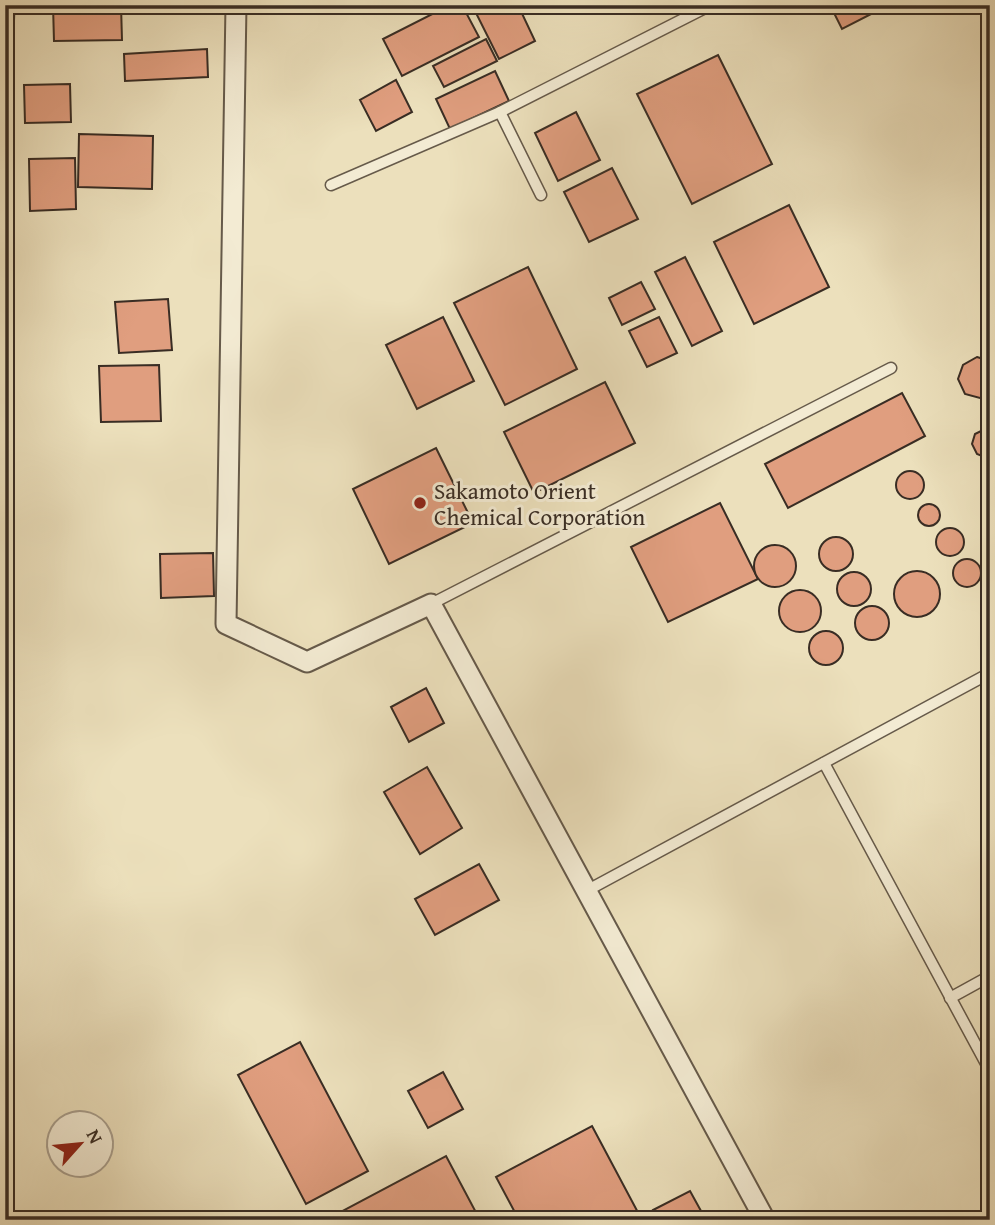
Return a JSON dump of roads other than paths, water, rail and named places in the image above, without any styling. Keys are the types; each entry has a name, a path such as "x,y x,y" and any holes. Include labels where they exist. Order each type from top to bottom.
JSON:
{"street":[{"path":"236,5 226,624 307,662 431,604 765,1220"}],"lane":[{"path":"331,186 500,112 711,5"},
{"path":"500,112 541,195"},
{"path":"431,604 891,368"},
{"path":"588,890 990,673"},
{"path":"824,763 990,1071"},
{"path":"950,998 990,976"}],"place":[{"name":"Sakamoto Orient Chemical Corporation","path":"420,503"}]}
